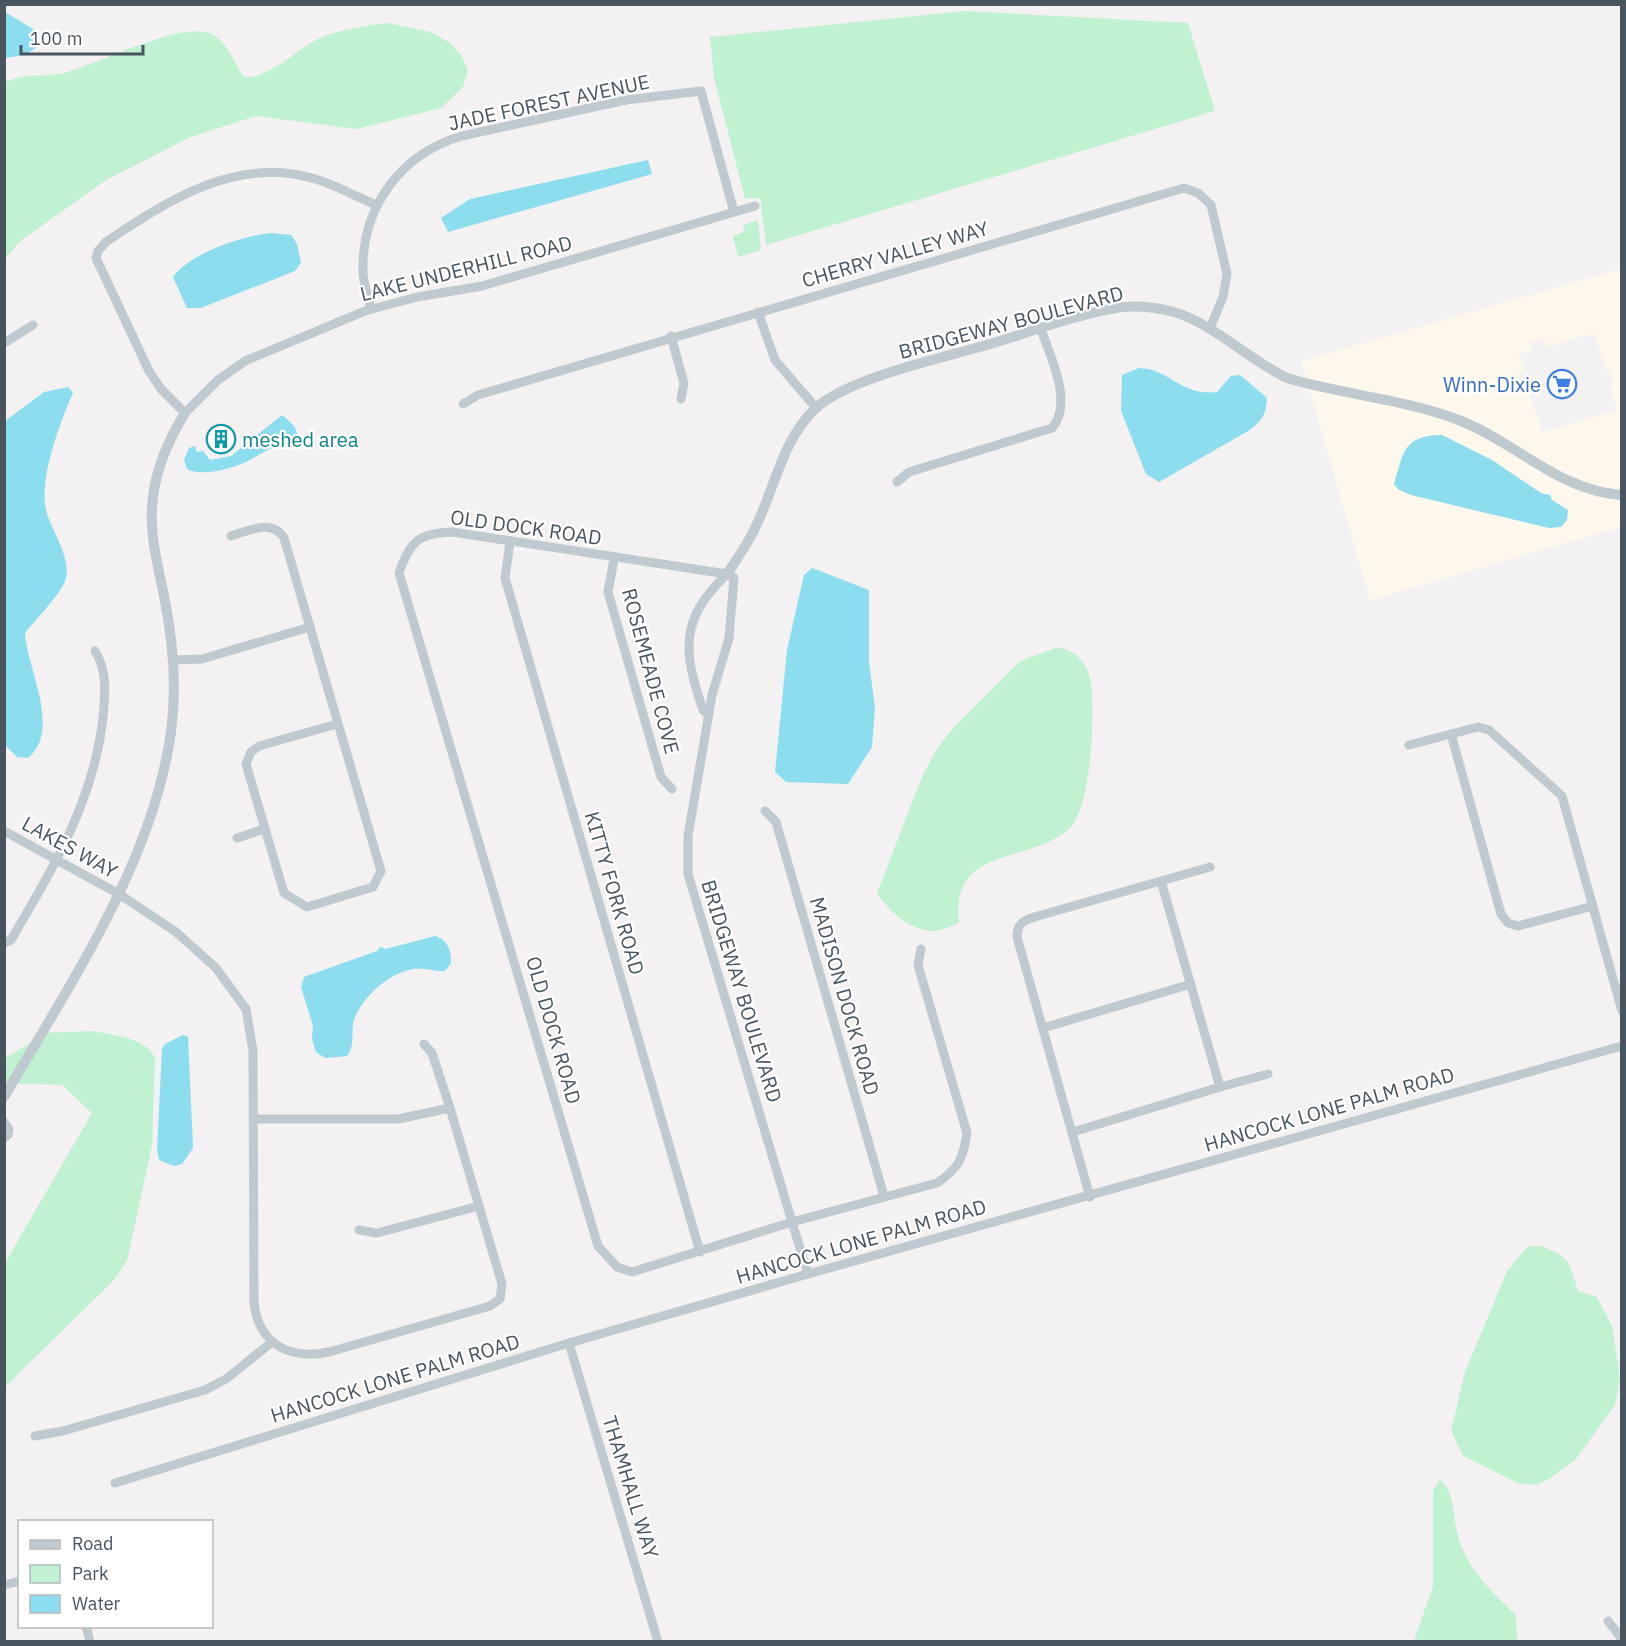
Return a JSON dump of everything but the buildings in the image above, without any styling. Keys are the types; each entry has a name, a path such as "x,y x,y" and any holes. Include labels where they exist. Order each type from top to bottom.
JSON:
{"street":[{"name":"JADE FOREST AVENUE","path":"371,309 363,275 365,242 375,205 407,165 432,148 456,138 626,100 701,91 734,212"},
{"path":"184,413 161,389 145,364 99,267 96,258 100,248 187,193 207,183 237,175 269,172 297,175 330,184 375,205"},
{"name":"CHERRY VALLEY WAY","path":"463,404 478,394 671,336 1184,188 1198,193 1211,205 1227,274 1223,297 1210,328"},
{"name":"LAKE UNDERHILL ROAD","path":"4,1097 119,894 147,831 164,777 172,728 173,660 151,517 155,482 161,462 184,413 218,380 245,361 371,309 417,297 482,286 755,206"},
{"name":"BRIDGEWAY BOULEVARD","path":"710,715 703,710 692,678 687,654 689,631 701,603 727,574 752,536 791,442 816,408 849,387 1041,328 1115,308 1131,307 1169,311 1210,328 1262,366 1287,378 1459,420 1493,435 1555,476 1580,487 1622,495"},
{"path":"758,312 775,360 816,408"},
{"path":"4,344 33,325"},
{"path":"897,482 909,472 1052,428 1058,421 1063,400 1041,328"},
{"path":"671,336 684,383 681,399"},
{"path":"231,536 263,527 281,533 381,870 373,887 307,907 284,893 246,764 251,752 259,746 337,724"},
{"name":"OLD DOCK ROAD","path":"727,574 614,559 452,532 430,533 417,539 405,555 399,573 598,1246 617,1268 632,1272 792,1222 937,1183 955,1170 964,1152 967,1133 918,965 921,949"},
{"name":"KITTY FORK ROAD","path":"510,542 506,578 700,1252"},
{"name":"ROSEMEADE COVE","path":"614,559 608,592 661,777 672,789"},
{"name":"BRIDGEWAY BOULEVARD","path":"727,574 734,578 729,638 712,695 688,836 688,874 808,1274"},
{"path":"173,660 202,659 310,627"},
{"path":"4,944 11,940 57,861 86,796 101,734 105,672 95,651"},
{"path":"1409,746 1478,727 1489,730 1562,796 1622,1011"},
{"path":"1451,735 1501,914 1508,923 1518,926 1593,906"},
{"name":"MADISON DOCK ROAD","path":"765,811 777,822 884,1196"},
{"path":"237,838 264,829"},
{"name":"LAKES WAY","path":"4,831 119,894 176,932 216,968 246,1009 253,1051 254,1303 256,1319 272,1342"},
{"path":"1090,1197 1017,937 1017,928 1021,923 1210,867"},
{"path":"1161,880 1221,1087"},
{"path":"1043,1028 1191,984"},
{"path":"35,1436 63,1431 205,1390 226,1379 272,1342 289,1352 309,1356 495,1303 500,1299 502,1284 450,1108 432,1053 424,1044"},
{"name":"HANCOCK LONE PALM ROAD","path":"115,1483 569,1343 1622,1046"},
{"path":"1073,1132 1268,1074"},
{"path":"254,1119 398,1119 450,1108"},
{"path":"4,1122 9,1129 9,1135 4,1138"},
{"path":"359,1230 377,1233 479,1206"},
{"name":"THAMHALL WAY","path":"569,1343 658,1641"},
{"path":"1608,1621 1622,1639"}],"shaded area":[{"path":"1621,269 1621,527 1370,600 1301,361","holes":["1594,333 1606,372 1611,370 1614,380 1609,382 1617,410 1542,432 1528,386 1517,389 1513,376 1525,372 1519,354 1532,350 1530,343 1544,339 1546,347"]}],"green space":[{"path":"965,11 1188,23 1215,111 766,245 760,198 745,198 714,78 710,37"},
{"path":"387,23 431,32 450,43 462,56 468,71 463,87 441,108 357,129 256,116 191,137 106,180 19,242 5,259 5,82 22,77 63,73 135,46 191,31 205,32 218,38 243,76 251,77 272,69 322,37"},
{"path":"758,220 761,250 738,257 733,236 744,232 743,225"},
{"path":"1056,648 1069,651 1080,658 1091,683 1090,760 1087,782 1076,819 1068,830 1051,841 994,860 978,869 966,880 959,898 959,923 934,931 923,930 907,923 887,906 877,893 922,777 935,752 951,730 1020,661"},
{"path":"94,1031 137,1042 151,1051 155,1058 152,1145 127,1261 114,1280 5,1387 5,1263 92,1113 62,1085 5,1083 5,1058 32,1042 37,1033"},
{"path":"1539,1246 1557,1253 1567,1261 1578,1291 1597,1297 1612,1326 1620,1378 1615,1405 1576,1459 1549,1479 1536,1485 1517,1483 1463,1456 1451,1431 1465,1372 1507,1271 1527,1247"},
{"path":"1440,1479 1449,1491 1458,1536 1467,1559 1489,1589 1516,1615 1517,1641 1414,1641 1433,1586 1433,1491"}],"water":[{"path":"5,12 38,32 36,48 25,55 5,58"},
{"path":"648,160 652,174 448,232 441,218 470,199"},
{"path":"271,233 291,235 297,244 301,263 295,271 201,308 187,308 173,277 181,268 218,247 245,238"},
{"path":"1139,368 1150,369 1193,390 1204,392 1217,392 1231,376 1240,375 1267,398 1266,409 1260,421 1248,431 1159,482 1146,474 1121,411 1122,375"},
{"path":"68,387 73,393 52,450 45,482 46,510 64,554 67,572 58,593 25,633 40,698 43,716 42,732 38,746 28,758 17,757 4,744 5,421 44,392"},
{"path":"282,415 296,428 297,440 294,442 271,448 232,467 208,472 187,469 184,460 189,448 195,446 197,452 203,451 210,460 231,456"},
{"path":"1442,435 1492,460 1541,493 1550,495 1552,500 1568,510 1567,520 1561,527 1549,528 1411,495 1398,489 1394,484 1407,448 1419,438"},
{"path":"812,568 869,590 869,662 875,708 872,747 848,784 786,782 775,772 787,650 804,575"},
{"path":"435,936 446,943 449,950 451,963 445,971 413,969 395,975 378,987 358,1011 353,1025 350,1052 347,1056 325,1058 316,1052 312,1039 313,1026 301,987 304,977 377,951 380,947 386,949"},
{"path":"183,1035 188,1037 193,1148 182,1164 174,1166 159,1160 157,1150 162,1049 165,1044"}],"place":[{"name":"Winn-Dixie","path":"1562,384"},
{"name":"meshed area","path":"221,439"}]}
